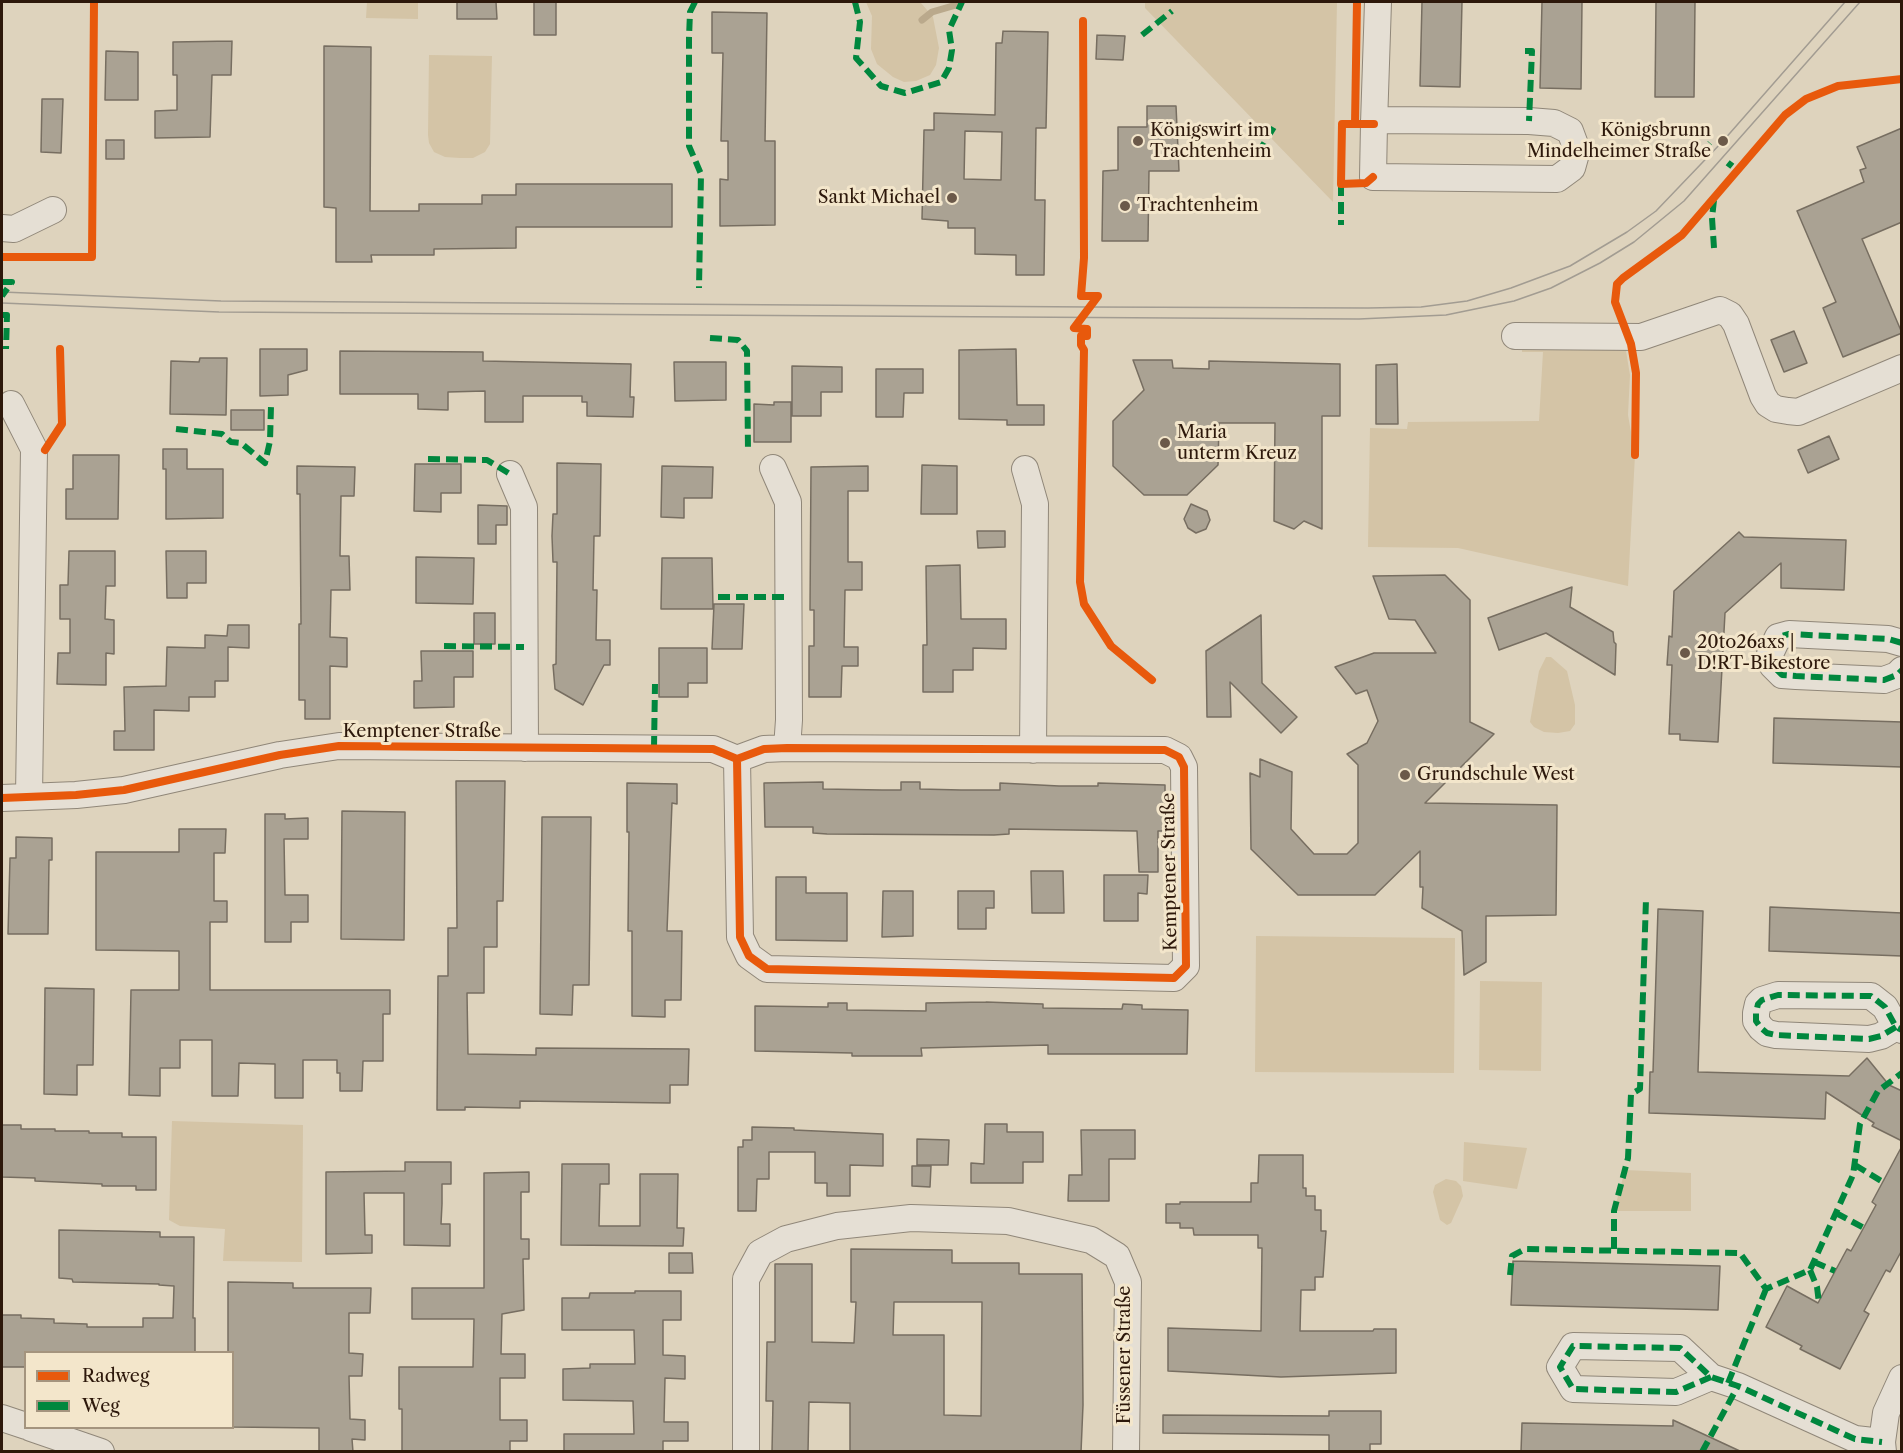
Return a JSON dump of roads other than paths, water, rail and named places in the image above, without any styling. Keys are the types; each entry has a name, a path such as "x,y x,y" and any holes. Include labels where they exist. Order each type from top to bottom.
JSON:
{"street":[{"path":"1374,120 1554,123 1570,131 1577,150 1572,168 1557,179 1373,177 1374,120 1378,2"},
{"path":"2,228 14,229 53,210"},
{"path":"1515,336 1641,337 1720,310 1730,315 1736,324 1768,405 1776,409 1798,412 1902,368"},
{"path":"11,404 34,449 29,796"},
{"path":"773,468 788,502 789,720 787,748"},
{"path":"1025,469 1035,504 1033,750"},
{"name":"Kemptener Straße","path":"510,474 524,507 525,748"},
{"path":"1902,644 1888,639 1789,634 1778,637 1770,654 1772,665 1782,675 1884,680 1897,675 1902,670"},
{"name":"Kemptener Straße","path":"2,798 76,795 124,790 280,755 339,746 713,749 737,759 764,749 787,748 1165,750 1179,757 1184,767 1186,966 1174,978 768,969 749,956 740,937 737,759"},
{"path":"1778,995 1871,996 1885,1007 1899,1029 1869,1039 1776,1035 1767,1033 1761,1028 1756,1021 1756,1013 1758,1004 1762,1000 1778,995"},
{"name":"Füssener Straße","path":"746,1452 746,1279 760,1253 786,1239 837,1226 911,1218 1008,1221 1091,1240 1117,1256 1128,1282 1126,1452"},
{"path":"1711,1377 1676,1392 1572,1389 1560,1367 1574,1346 1680,1348 1711,1377 1738,1386 1855,1439 1882,1447 1886,1413 1902,1378"},
{"path":"2,1418 24,1425"},
{"path":"34,1429 101,1452"}],"waterway":[{"path":"922,20 932,12 956,5"}],"tram line":[{"path":"2,292 221,301 1090,307 1368,308 1421,307 1467,301 1511,288 1570,266 1627,232 1656,211 1723,141 1845,2"},
{"path":"2,303 219,312 1359,319 1446,315 1514,301 1551,288 1600,263 1634,242 1684,201 1860,2"}],"place":[{"name":"Königswirt im Trachtenheim","path":"1138,141"},
{"name":"Königsbrunn Mindelheimer Straße","path":"1723,141"},
{"name":"Sankt Michael","path":"952,198"},
{"name":"Trachtenheim","path":"1125,206"},
{"name":"Maria unterm Kreuz","path":"1165,443"},
{"name":"20to26axs | D!RT-Bikestore","path":"1685,653"},
{"name":"Grundschule West","path":"1405,775"}]}
